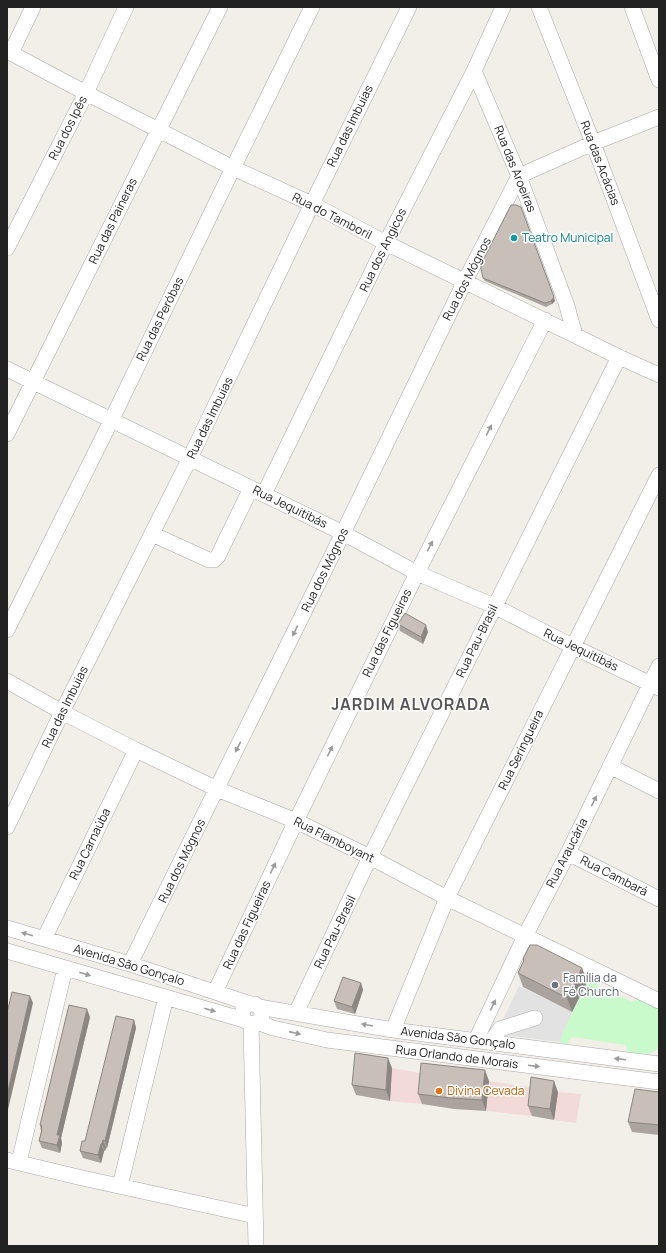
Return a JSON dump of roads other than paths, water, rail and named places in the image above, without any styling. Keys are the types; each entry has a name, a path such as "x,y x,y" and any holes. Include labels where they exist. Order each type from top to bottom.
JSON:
{"street":[{"path":"9,52 33,7"},
{"name":"Rua dos Ipês","path":"7,248 86,93 126,7"},
{"name":"Rua das Paineras","path":"7,434 220,7"},
{"name":"Rua das Peróbas","path":"7,630 112,419 312,7"},
{"name":"Rua das Imbuias","path":"7,826 62,712 190,458 312,204 409,7"},
{"name":"Rua dos Angicos","path":"152,534 209,560 214,560 218,556 258,491 474,71 503,7"},
{"name":"Rua das Acácias","path":"539,7 659,320"},
{"path":"632,7 659,80"},
{"name":"Rua do Tamboril","path":"9,52 233,168 312,204 386,243 659,375"},
{"name":"Rua das Aroeiras","path":"474,71 519,176 567,306 575,335"},
{"path":"519,176 592,143 659,117"},
{"name":"Rua dos Mógnos","path":"130,964 343,533 465,281 519,176"},
{"name":"Rua das Figueiras","path":"215,992 296,821 417,573 545,320"},
{"name":"Rua Pau-Brasil","path":"296,1013 370,857 619,356"},
{"name":"Rua Jequitibás","path":"7,369 343,533 417,573 494,606 655,686"},
{"name":"Rua Seringueira","path":"393,1030 447,898 659,475"},
{"name":"Rua Araucária","path":"483,1041 525,936 568,853 610,766 655,686 659,666"},
{"name":"Rua Flamboyant","path":"7,681 62,712 136,750 217,788 296,821 370,857 447,898 659,1002"},
{"name":"Rua Carnaúba","path":"44,939 136,750"},
{"path":"610,766 659,791"},
{"name":"Rua Cambará","path":"568,853 659,899"},
{"name":"Avenida São Gonçalo","path":"7,928 130,964 255,1005 393,1030 659,1064"},
{"name":"Avenida São Gonçalo","path":"7,951 251,1022"},
{"path":"66,968 13,1161 255,1216"},
{"path":"120,1186 166,997"},
{"path":"255,1005 247,1005 242,1012 242,1016 251,1022 256,1246"},
{"path":"483,1041 500,1029 535,1018"},
{"name":"Rua Orlando de Morais","path":"251,1022 327,1040 659,1082"},
{"path":"572,1071 577,1054"}],"place":[{"name":"Teatro Municipal","path":"514,238"},
{"name":"Família da Fé Church","path":"555,985"},
{"name":"Divina Cevada","path":"439,1091"}],"district":[{"name":"JARDIM ALVORADA","path":"411,704"}]}
